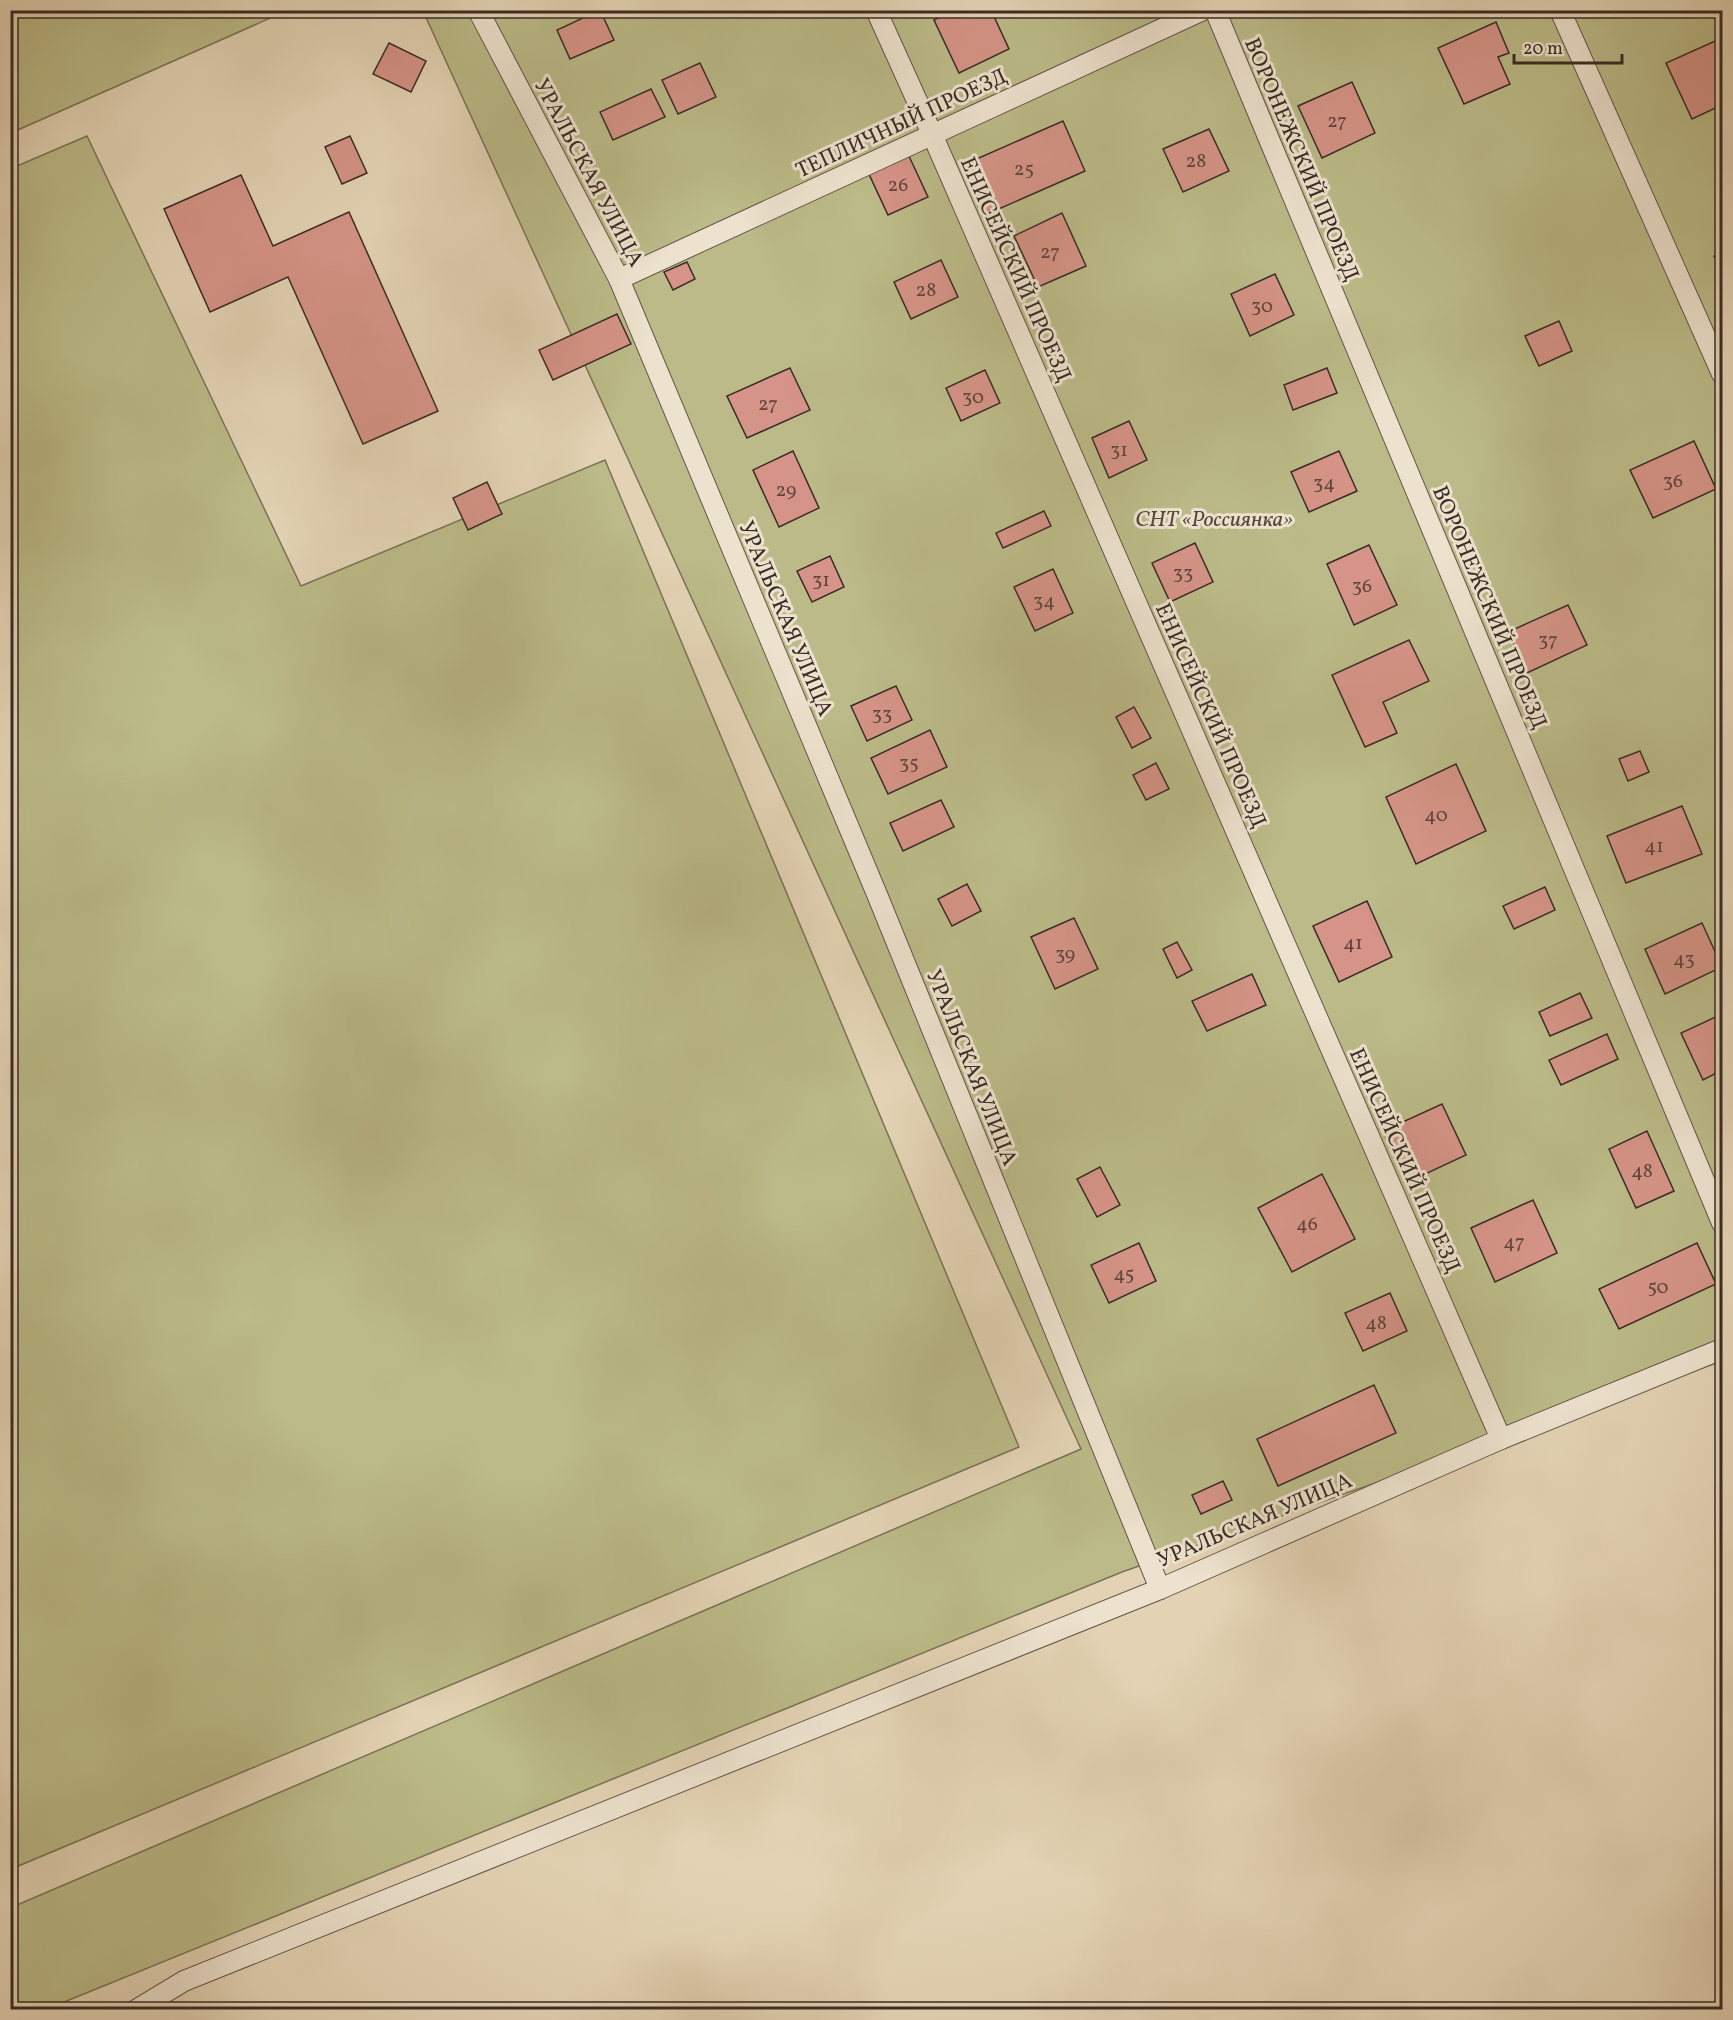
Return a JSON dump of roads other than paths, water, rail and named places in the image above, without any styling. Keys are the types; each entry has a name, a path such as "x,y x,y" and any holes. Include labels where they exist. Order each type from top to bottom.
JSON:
{"lane":[{"name":"УРАЛЬСКАЯ УЛИЦА","path":"478,10 619,279 876,892 1160,1590 1501,1439 1722,1349"},
{"name":"ЕНИСЕЙСКИЙ ПРОЕЗД","path":"876,10 1501,1439"},
{"name":"ТЕПЛИЧНЫЙ ПРОЕЗД","path":"619,279 1203,10"},
{"name":"ВОРОНЕЖСКИЙ ПРОЕЗД","path":"1215,10 1722,1223"},
{"path":"1560,10 1722,374"},
{"path":"136,2010 184,1981 1160,1590"}],"park label":[{"name":"СНТ «Россиянка»","path":"1214,518"}]}
